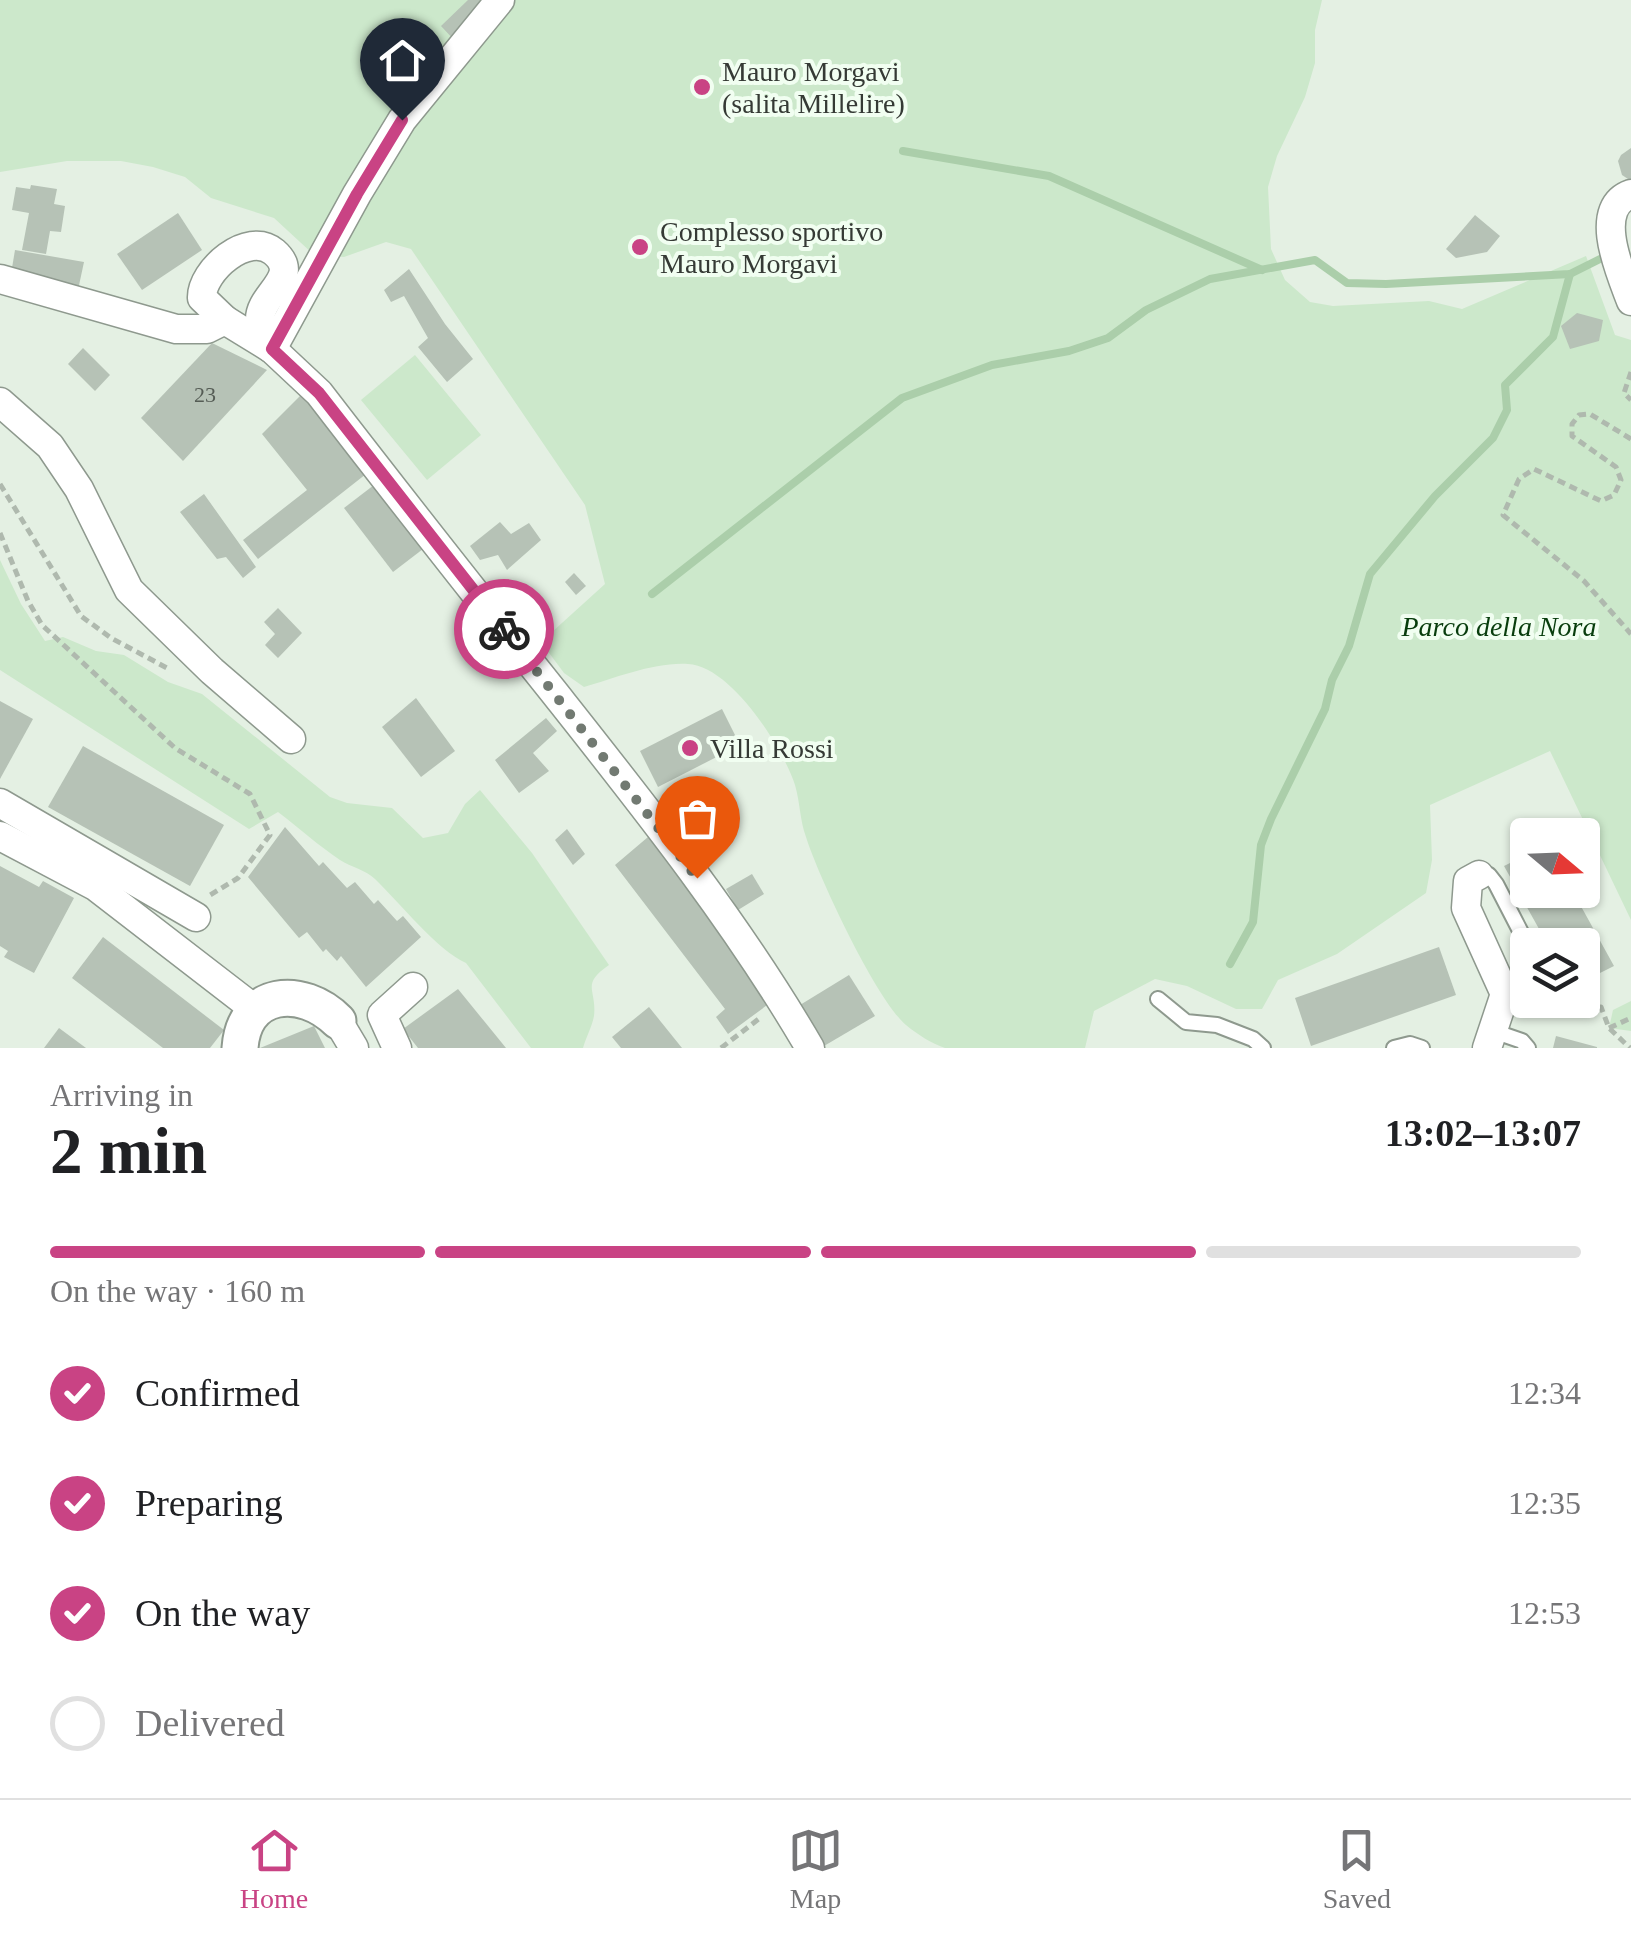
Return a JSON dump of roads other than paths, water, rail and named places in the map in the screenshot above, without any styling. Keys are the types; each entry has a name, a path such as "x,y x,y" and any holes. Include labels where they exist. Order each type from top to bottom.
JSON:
{"street":[{"path":"272,349 402,120 500,0"},
{"path":"1631,194 1614,206 1611,234 1631,301"},
{"path":"216,324 202,298 208,274 241,250 256,246 272,250 284,263 284,272 260,322 272,349"},
{"path":"0,279 176,329 216,324 272,349 319,393 602,752 721,910 810,1048"},
{"path":"0,402 50,446 79,489 129,590 212,671 292,739"},
{"path":"0,803 204,905"},
{"path":"0,836 95,886 257,1011"},
{"path":"1479,875 1468,882 1466,908 1505,994 1490,1040"},
{"path":"397,1048 382,1015 413,986"},
{"path":"240,1048 242,1034 257,1011 269,1002 294,995 320,1005 346,1034"}],"lane":[{"path":"1479,875 1489,876 1496,884 1519,928"},
{"path":"1158,1000 1186,1022 1217,1026 1263,1048"},
{"path":"1490,1040 1522,1041 1528,1048"},
{"path":"1394,1048 1410,1044 1422,1048"}],"waterway":[{"path":"903,151 1049,176 1262,270"},
{"path":"652,594 902,398 992,365 1069,351 1108,338 1146,310 1210,279 1315,260 1347,283 1386,284 1570,274 1600,259"},
{"path":"1230,964 1253,922 1261,845 1325,709 1370,574 1435,496 1493,438 1507,410 1505,385 1553,337 1570,274"}],"place":[{"name":"Mauro Morgavi (salita Millelire)","path":"702,87"},
{"name":"Complesso sportivo Mauro Morgavi","path":"640,247"},
{"name":"Villa Rossi","path":"690,748"}],"park label":[{"name":"Parco della Nora","path":"1499,626"}]}
